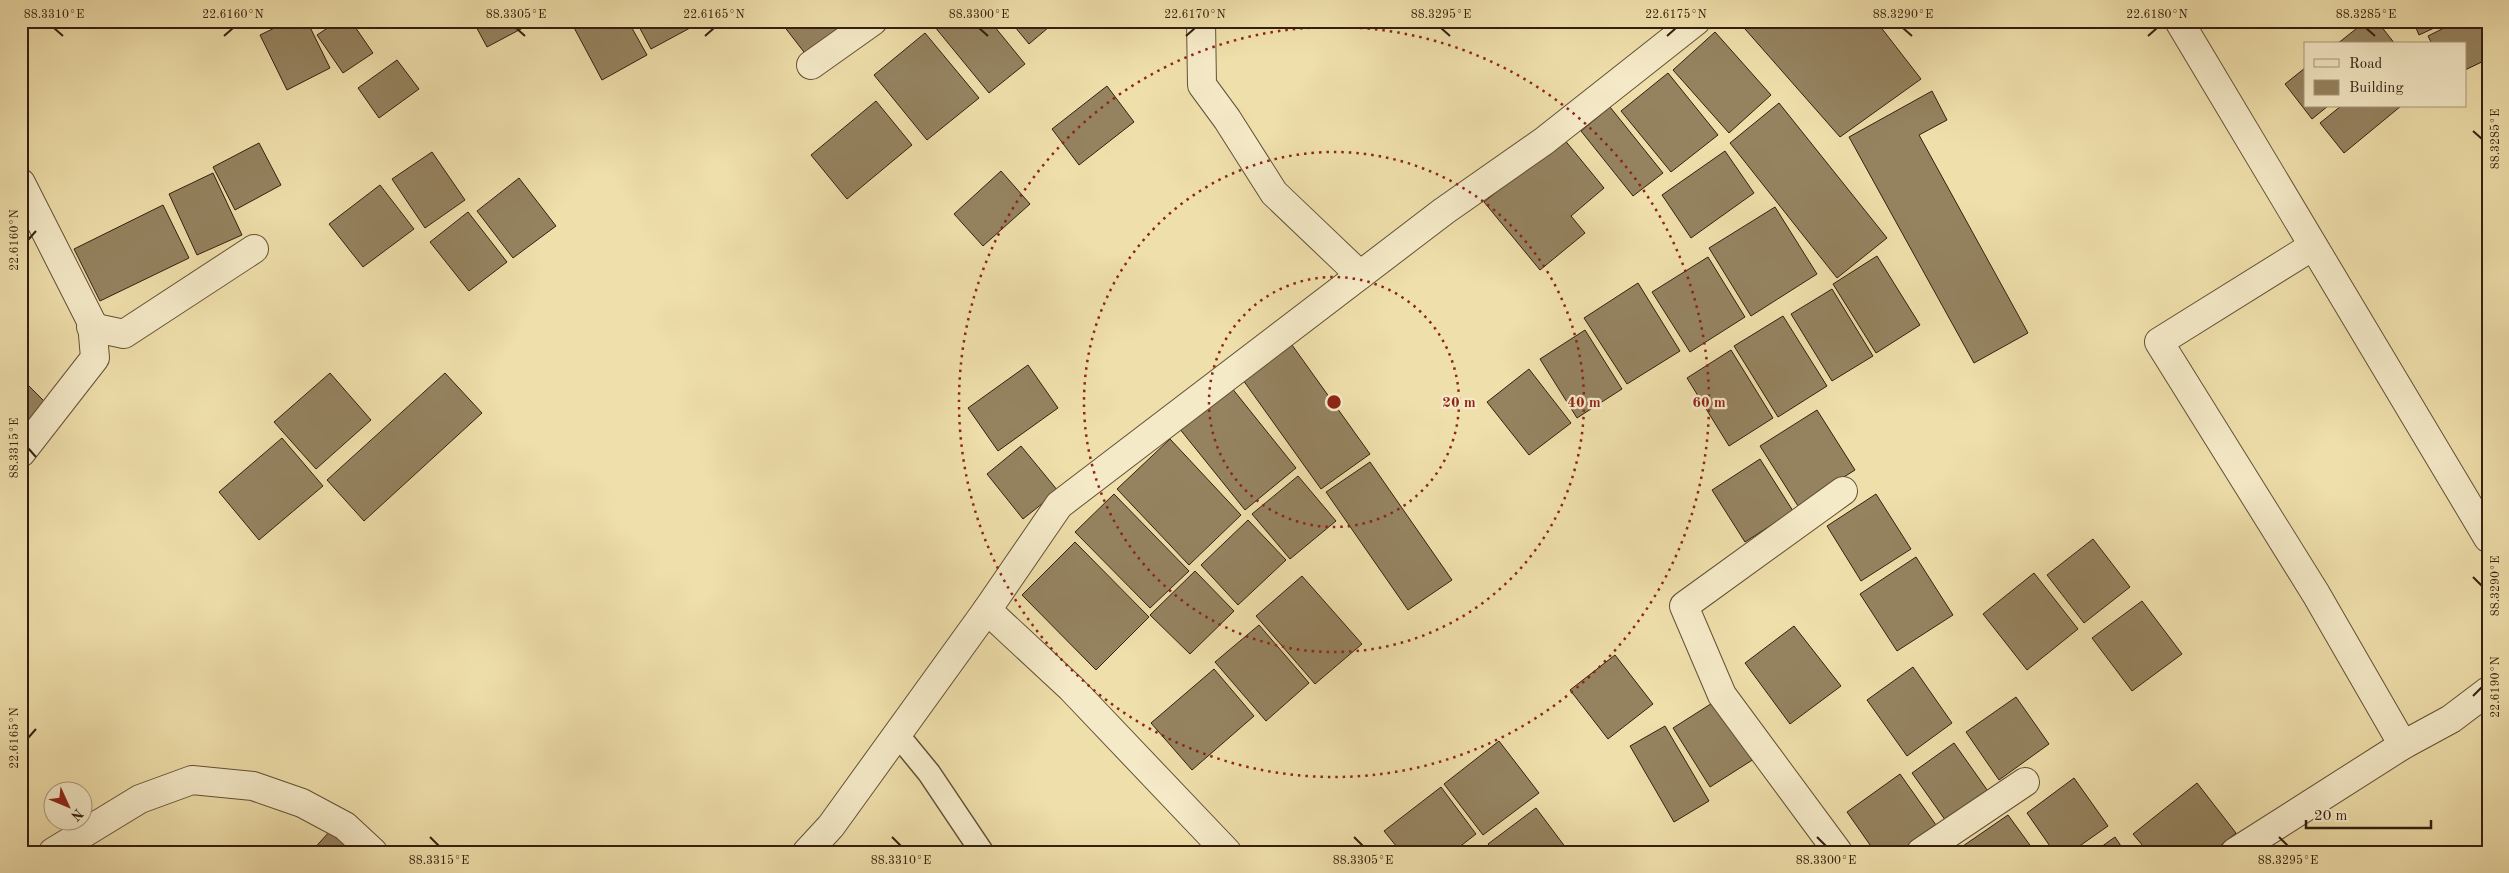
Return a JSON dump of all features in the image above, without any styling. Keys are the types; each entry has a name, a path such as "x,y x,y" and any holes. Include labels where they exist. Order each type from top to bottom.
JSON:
{"street":[{"path":"812,65 873,21"},
{"path":"1201,21 1202,86 1227,119 1274,193 1360,275"},
{"path":"807,852 831,826 987,610 1059,506 1444,211 1544,141 1696,21"},
{"path":"2179,21 2488,538"},
{"path":"21,183 92,323 95,358 21,453"},
{"path":"2313,246 2159,342 2316,594 2403,745"},
{"path":"91,327 124,334 254,249"},
{"path":"1838,852 1722,695 1684,606 1843,491"},
{"path":"987,610 1071,688 1227,852"},
{"path":"2235,852 2403,745 2452,719 2488,691"},
{"path":"53,852 140,799 192,780 253,786 302,803 345,826 373,852"},
{"path":"1921,852 2025,782"}],"lane":[{"path":"898,734 929,773 982,852"}],"building":[{"path":"289,21 307,21 330,68 287,90 260,35"},
{"path":"338,21 351,21 373,53 343,73 317,35"},
{"path":"473,21 536,21 487,47"},
{"path":"628,21 647,55 602,80 571,22"},
{"path":"636,21 686,21 690,28 651,49"},
{"path":"780,21 838,21 843,28 807,56"},
{"path":"930,21 990,21 1025,64 989,93"},
{"path":"1010,21 1056,21 1029,44"},
{"path":"1738,21 1876,21 1921,79 1840,137"},
{"path":"2366,21 2377,21 2393,42 2340,42"},
{"path":"2413,21 2449,21 2419,35"},
{"path":"2458,21 2488,21 2488,59 2466,70 2466,42 2431,42 2428,36"},
{"path":"1715,32 1771,95 1729,133 1673,70"},
{"path":"925,33 979,98 927,140 874,75"},
{"path":"397,60 419,89 379,118 358,88"},
{"path":"2304,69 2304,108 2326,108 2312,119 2285,84"},
{"path":"1668,73 1718,135 1671,172 1621,111"},
{"path":"1107,86 1134,122 1079,165 1052,129"},
{"path":"1932,91 1947,120 1919,135 2028,333 1974,363 1849,137"},
{"path":"876,101 912,145 847,199 811,155"},
{"path":"1779,103 1887,238 1837,278 1730,143"},
{"path":"1610,107 1663,173 1633,196 1581,131"},
{"path":"2339,108 2399,108 2344,153 2320,123"},
{"path":"1563,138 1604,188 1571,216 1585,233 1540,270 1484,202"},
{"path":"259,143 281,185 235,210 213,167"},
{"path":"1725,151 1754,193 1691,238 1662,195"},
{"path":"432,152 465,200 425,228 392,179"},
{"path":"1001,171 1030,204 983,246 954,214"},
{"path":"213,173 242,235 197,255 169,194"},
{"path":"519,178 556,226 513,258 477,211"},
{"path":"380,185 414,229 363,267 329,224"},
{"path":"163,205 189,258 100,301 74,249"},
{"path":"1775,207 1817,274 1751,316 1709,248"},
{"path":"468,212 507,262 469,291 430,242"},
{"path":"1877,256 1920,325 1876,353 1833,284"},
{"path":"1708,257 1745,317 1690,352 1652,292"},
{"path":"1638,283 1680,351 1627,384 1584,318"},
{"path":"1832,289 1873,356 1832,381 1791,314"},
{"path":"1783,316 1827,386 1778,417 1734,346"},
{"path":"1585,330 1622,389 1577,418 1540,359"},
{"path":"1292,345 1370,454 1321,489 1243,380"},
{"path":"1731,350 1773,418 1729,446 1687,378"},
{"path":"1028,365 1058,408 998,451 968,408"},
{"path":"1529,369 1571,423 1529,455 1487,402"},
{"path":"330,373 371,420 316,469 274,422"},
{"path":"445,373 482,413 364,521 327,480"},
{"path":"21,378 50,407 21,431"},
{"path":"1231,387 1296,468 1245,510 1179,428"},
{"path":"1817,410 1855,470 1798,506 1760,446"},
{"path":"282,438 323,486 259,540 219,492"},
{"path":"1170,439 1241,515 1189,565 1117,489"},
{"path":"1021,446 1058,491 1023,519 987,474"},
{"path":"1760,459 1793,511 1745,542 1712,490"},
{"path":"1370,462 1452,580 1408,610 1326,492"},
{"path":"1298,476 1336,521 1290,559 1252,514"},
{"path":"1114,494 1189,571 1150,608 1075,532"},
{"path":"1876,494 1911,549 1861,581 1827,526"},
{"path":"1248,520 1286,560 1238,605 1201,565"},
{"path":"2093,539 2130,587 2084,623 2047,575"},
{"path":"1075,542 1149,617 1096,670 1022,595"},
{"path":"1916,557 1953,615 1897,651 1860,594"},
{"path":"1195,571 1234,611 1190,654 1150,615"},
{"path":"2034,573 2078,629 2027,670 1983,614"},
{"path":"1302,576 1362,644 1315,684 1256,616"},
{"path":"2142,601 2182,654 2132,691 2092,638"},
{"path":"1259,625 1309,683 1266,721 1215,662"},
{"path":"1794,626 1841,686 1790,724 1745,663"},
{"path":"1615,655 1653,704 1608,739 1570,690"},
{"path":"1913,667 1952,723 1907,756 1867,700"},
{"path":"1214,669 1254,716 1192,770 1151,723"},
{"path":"2016,697 2049,744 1999,780 1966,732"},
{"path":"1717,700 1754,759 1710,787 1673,728"},
{"path":"1665,726 1709,801 1674,822 1630,746"},
{"path":"1499,741 1539,793 1483,835 1444,784"},
{"path":"1954,743 1990,794 1948,824 1912,773"},
{"path":"1900,774 1936,825 1900,852 1875,852 1847,812"},
{"path":"2074,778 2108,826 2071,852 2054,852 2027,813"},
{"path":"2197,783 2236,833 2213,852 2148,852 2133,834"},
{"path":"1441,787 1476,834 1453,852 1401,852 1384,831"},
{"path":"1536,808 1569,852 1494,852 1488,844"},
{"path":"2008,815 2035,852 1967,852 1963,846"},
{"path":"330,831 353,852 311,852"},
{"path":"2115,837 2125,852 2094,852"}]}
